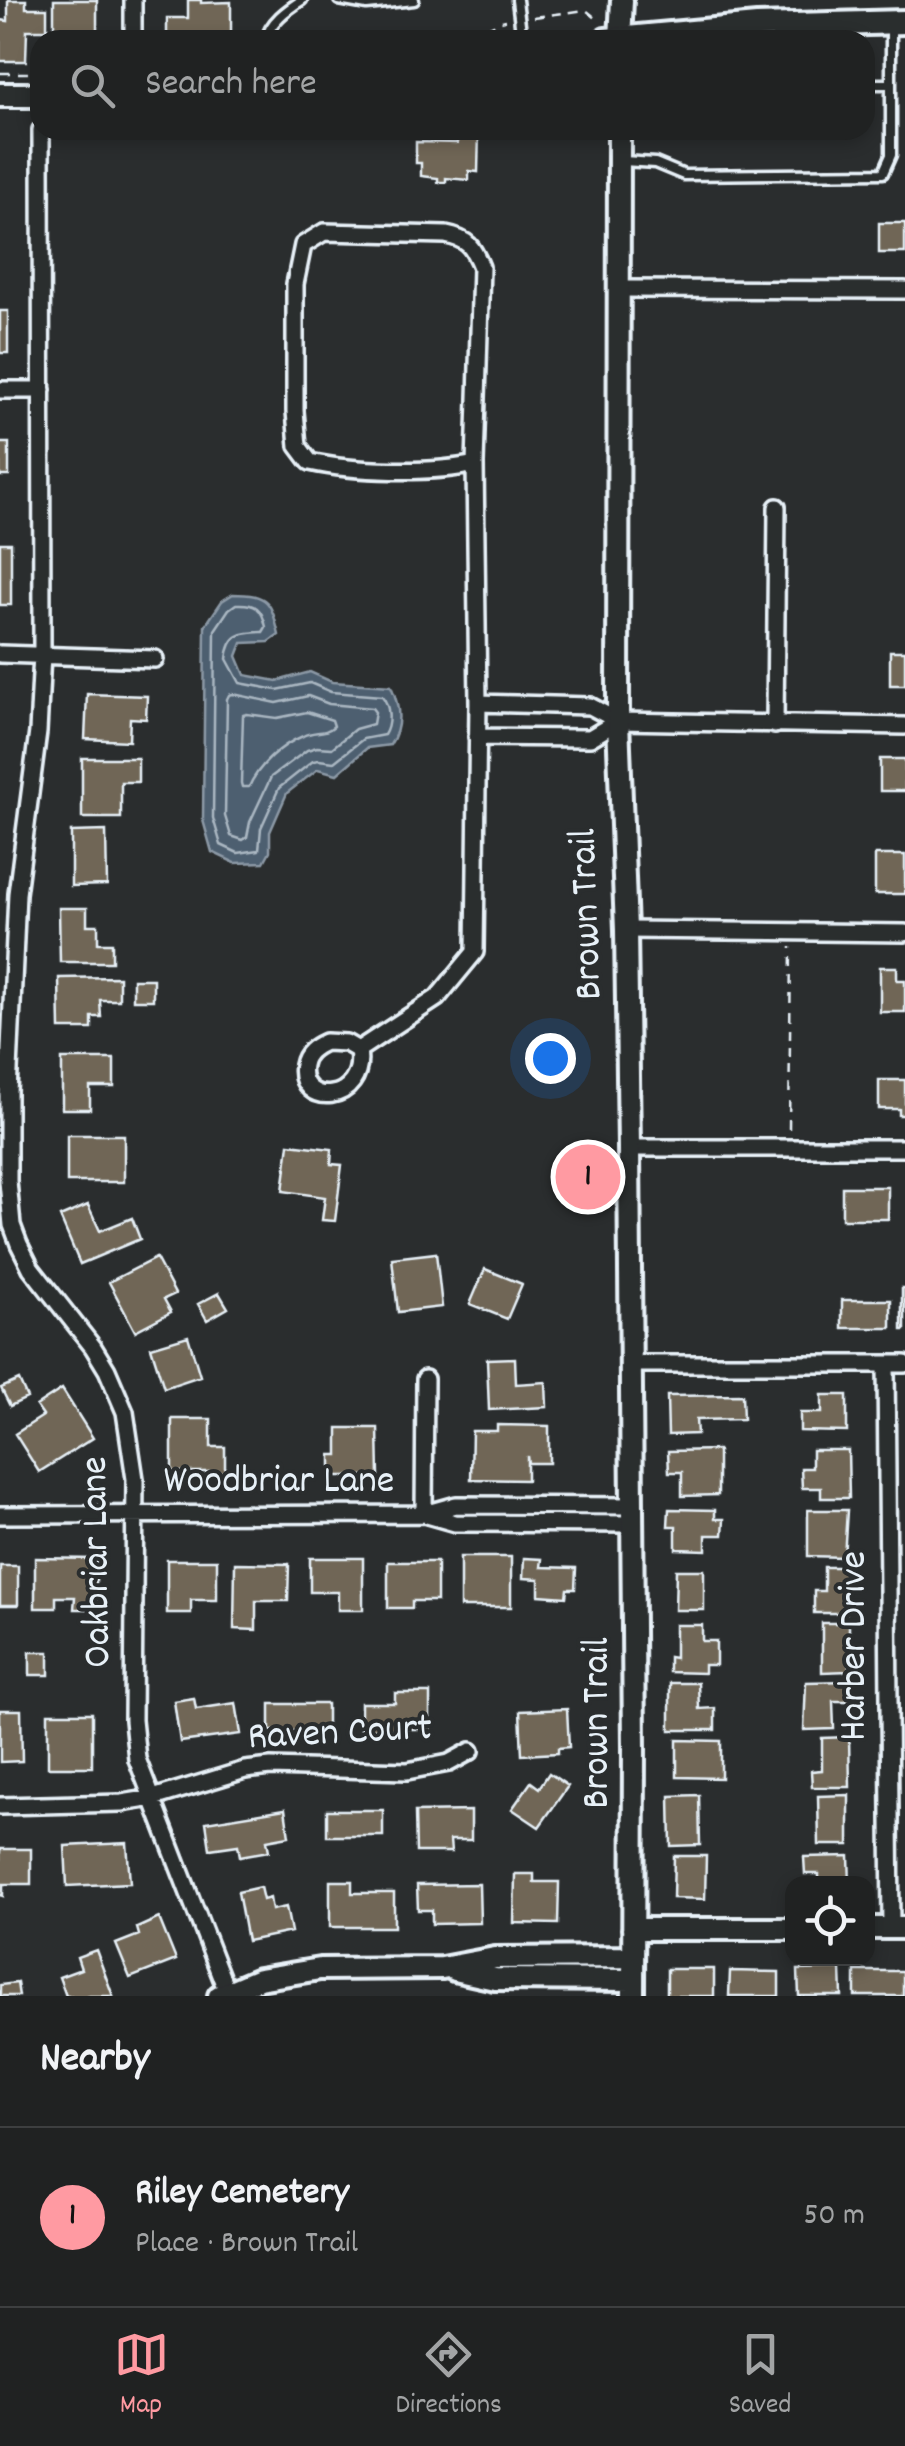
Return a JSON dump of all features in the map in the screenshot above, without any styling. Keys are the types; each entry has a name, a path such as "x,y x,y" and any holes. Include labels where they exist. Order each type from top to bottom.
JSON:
{"main road":[{"path":"796,30 898,22"},
{"path":"0,95 30,95"}],"street":[{"path":"133,0 134,30"},
{"path":"617,30 622,0"},
{"name":"Oakbriar Lane","path":"41,140 42,654 38,732 17,894 4,1181 12,1225 31,1268 93,1347 125,1412 135,1479 133,1720 137,1759 222,1994"},
{"name":"Brown Trail","path":"619,140 618,721 629,1148 633,1988"},
{"path":"358,1050 437,998 475,952 475,464 482,267 463,238 446,234 324,232 303,245 295,284 295,410 298,446 310,462 336,468 451,470 475,464"},
{"path":"619,289 905,290"},
{"path":"0,390 42,390"},
{"path":"775,725 777,506"},
{"path":"0,654 155,660"},
{"path":"478,703 590,706 618,721 905,726"},
{"path":"477,737 590,738 618,721"},
{"path":"626,930 905,933"},
{"path":"629,1148 905,1148"},
{"path":"631,1364 905,1364"},
{"name":"Harber Drive","path":"886,1364 898,1928"},
{"path":"424,1514 425,1379"},
{"name":"Woodbriar Lane","path":"0,1515 424,1514 455,1523 633,1515"},
{"name":"Raven Court","path":"0,1806 122,1803 154,1798 245,1770 271,1767 407,1771 449,1763 471,1751"},
{"path":"633,1930 785,1929"},
{"path":"222,1994 259,1979 320,1968 442,1968 495,1958 633,1958"},
{"path":"442,1968 495,1979 633,1988"}],"lane":[{"path":"269,30 286,10 302,0"},
{"path":"339,0 367,5 414,0"},
{"path":"517,0 521,30"},
{"path":"620,160 655,163 684,175 883,173 891,154 891,88 898,22"},
{"path":"875,86 905,92"}],"path":[{"path":"485,28 492,28 499,21 586,10 606,30"},
{"path":"0,74 30,73"},
{"path":"789,1148 791,931"}],"water":[{"path":"233,594 254,596 266,602 279,635 269,642 242,643 237,656 245,675 277,681 310,672 332,682 391,686 398,709 398,724 390,745 367,748 337,774 318,769 287,793 270,832 270,851 264,862 235,863 212,852 203,820 205,626 222,601"}],"building":[{"path":"8,0 26,0 26,8 47,8 47,30 27,30 26,61 0,61 0,20 8,21"},
{"path":"54,0 97,0 97,30 54,30"},
{"path":"188,0 231,2 231,30 167,30 167,18 188,18"},
{"path":"479,140 478,172 469,171 469,180 446,178 446,182 421,176 421,163 416,163 416,142"},
{"path":"879,223 905,223 905,253 879,253"},
{"path":"0,311 8,311 8,353 0,353"},
{"path":"0,443 9,443 9,476 0,476"},
{"path":"0,543 11,543 11,605 0,605"},
{"path":"890,651 905,651 905,685 890,685"},
{"path":"87,694 147,696 146,719 130,718 129,741 85,739"},
{"path":"82,758 138,758 138,782 121,782 121,818 82,818"},
{"path":"880,759 905,759 905,791 880,791"},
{"path":"106,831 107,885 71,886 71,832"},
{"path":"875,855 905,855 905,894 875,894"},
{"path":"59,908 87,908 87,925 98,925 98,943 112,943 112,962 60,962"},
{"path":"880,967 897,967 897,980 905,980 905,1012 880,1012"},
{"path":"119,977 119,1000 100,1000 101,1017 92,1017 92,1029 60,1029 59,978"},
{"path":"133,979 153,979 153,1000 133,1000"},
{"path":"62,1059 114,1059 114,1087 90,1087 90,1109 62,1109"},
{"path":"879,1080 905,1080 905,1115 899,1115 899,1109 879,1109"},
{"path":"67,1135 124,1135 124,1182 67,1182"},
{"path":"289,1144 332,1149 331,1164 342,1165 335,1221 322,1220 325,1197 283,1191"},
{"path":"842,1187 888,1187 888,1219 842,1219"},
{"path":"88,1205 100,1231 132,1218 140,1239 80,1264 60,1217"},
{"path":"436,1253 442,1307 398,1312 392,1258"},
{"path":"156,1258 175,1294 164,1299 171,1312 135,1331 109,1282"},
{"path":"485,1269 522,1284 507,1319 470,1304"},
{"path":"905,1288 905,1330 902,1330"},
{"path":"219,1293 228,1308 207,1320 198,1304"},
{"path":"842,1300 891,1300 891,1328 842,1328"},
{"path":"188,1336 200,1376 164,1388 151,1347"},
{"path":"515,1358 516,1384 546,1382 547,1407 489,1410 487,1359"},
{"path":"19,1380 27,1398 10,1406 1,1388"},
{"path":"62,1389 93,1438 39,1472 15,1434 43,1416 36,1406"},
{"path":"742,1395 743,1419 696,1420 697,1434 668,1435 667,1396"},
{"path":"822,1395 847,1395 847,1432 800,1431 800,1413 822,1413"},
{"path":"172,1419 211,1419 211,1447 225,1447 225,1472 172,1472"},
{"path":"497,1425 549,1426 549,1463 528,1463 527,1456 527,1480 471,1479 472,1431 497,1431"},
{"path":"338,1428 378,1428 379,1476 331,1476 331,1455 338,1455"},
{"path":"718,1450 718,1495 682,1496 682,1472 669,1472 668,1451"},
{"path":"812,1450 848,1450 849,1498 821,1498 821,1488 802,1488 801,1468 812,1468"},
{"path":"669,1509 715,1510 715,1519 724,1519 723,1535 706,1535 706,1550 676,1549 676,1526 668,1526"},
{"path":"808,1510 847,1510 844,1557 808,1556"},
{"path":"460,1557 511,1557 511,1607 460,1607"},
{"path":"35,1558 96,1559 96,1609 74,1609 75,1597 56,1597 56,1608 35,1608"},
{"path":"310,1558 363,1558 363,1610 338,1610 338,1592 310,1592"},
{"path":"524,1558 542,1559 541,1567 576,1568 575,1589 567,1589 566,1597 539,1595 539,1579 523,1578"},
{"path":"167,1560 217,1560 217,1600 191,1600 191,1613 167,1613"},
{"path":"388,1562 437,1562 437,1601 412,1601 412,1608 388,1608"},
{"path":"235,1563 289,1564 288,1601 256,1601 256,1630 234,1629"},
{"path":"0,1566 18,1566 18,1605 0,1605"},
{"path":"824,1567 846,1567 846,1613 814,1613 814,1591 824,1591"},
{"path":"676,1570 704,1570 704,1610 675,1610"},
{"path":"822,1623 849,1623 849,1671 822,1672"},
{"path":"675,1625 702,1625 702,1641 716,1641 716,1665 704,1665 704,1673 669,1672 669,1657 675,1658"},
{"path":"30,1652 49,1652 49,1675 30,1675"},
{"path":"850,1681 851,1701 833,1701 834,1729 804,1730 806,1682"},
{"path":"670,1683 698,1683 699,1709 715,1708 715,1730 670,1730"},
{"path":"395,1693 430,1693 430,1729 361,1729 361,1703 395,1703"},
{"path":"194,1698 196,1709 236,1703 241,1734 180,1742 174,1701"},
{"path":"270,1704 327,1704 327,1731 270,1731"},
{"path":"567,1709 569,1747 558,1748 558,1753 522,1755 520,1711"},
{"path":"0,1710 21,1710 22,1761 0,1762"},
{"path":"48,1713 92,1713 92,1767 48,1767"},
{"path":"849,1737 850,1787 812,1787 811,1771 822,1770 822,1738"},
{"path":"677,1740 721,1741 721,1778 677,1777"},
{"path":"549,1773 568,1786 539,1827 512,1809 531,1782 539,1788"},
{"path":"699,1795 700,1845 671,1846 670,1796"},
{"path":"849,1795 849,1845 819,1845 818,1796"},
{"path":"285,1809 289,1836 267,1840 269,1851 240,1856 238,1845 210,1849 206,1822"},
{"path":"327,1810 383,1810 383,1836 327,1836"},
{"path":"471,1811 471,1840 450,1840 451,1852 416,1852 415,1812"},
{"path":"127,1843 130,1883 67,1886 65,1846"},
{"path":"0,1849 31,1849 31,1884 3,1884 3,1896 0,1895"},
{"path":"674,1856 706,1856 705,1899 673,1898"},
{"path":"849,1856 850,1876 805,1874 804,1857"},
{"path":"515,1874 534,1874 534,1882 559,1882 558,1924 514,1923"},
{"path":"330,1881 352,1881 352,1893 394,1893 394,1927 330,1927"},
{"path":"479,1884 480,1923 432,1924 432,1910 418,1910 417,1885"},
{"path":"260,1887 263,1900 270,1898 272,1910 286,1907 291,1932 247,1941 238,1892"},
{"path":"159,1918 176,1960 130,1978 116,1944 139,1935 137,1928"},
{"path":"96,1950 113,1996 66,1996 59,1977 81,1969 77,1957"},
{"path":"667,1969 714,1969 714,1996 667,1996"},
{"path":"841,1969 842,1996 799,1996 798,1970"},
{"path":"730,1971 779,1972 779,1996 729,1996"},
{"path":"855,1971 903,1971 903,1996 855,1996"},
{"path":"17,1983 19,1996 0,1996 0,1985"}],"place":[{"name":"Riley Cemetery","path":"588,1177"}]}
